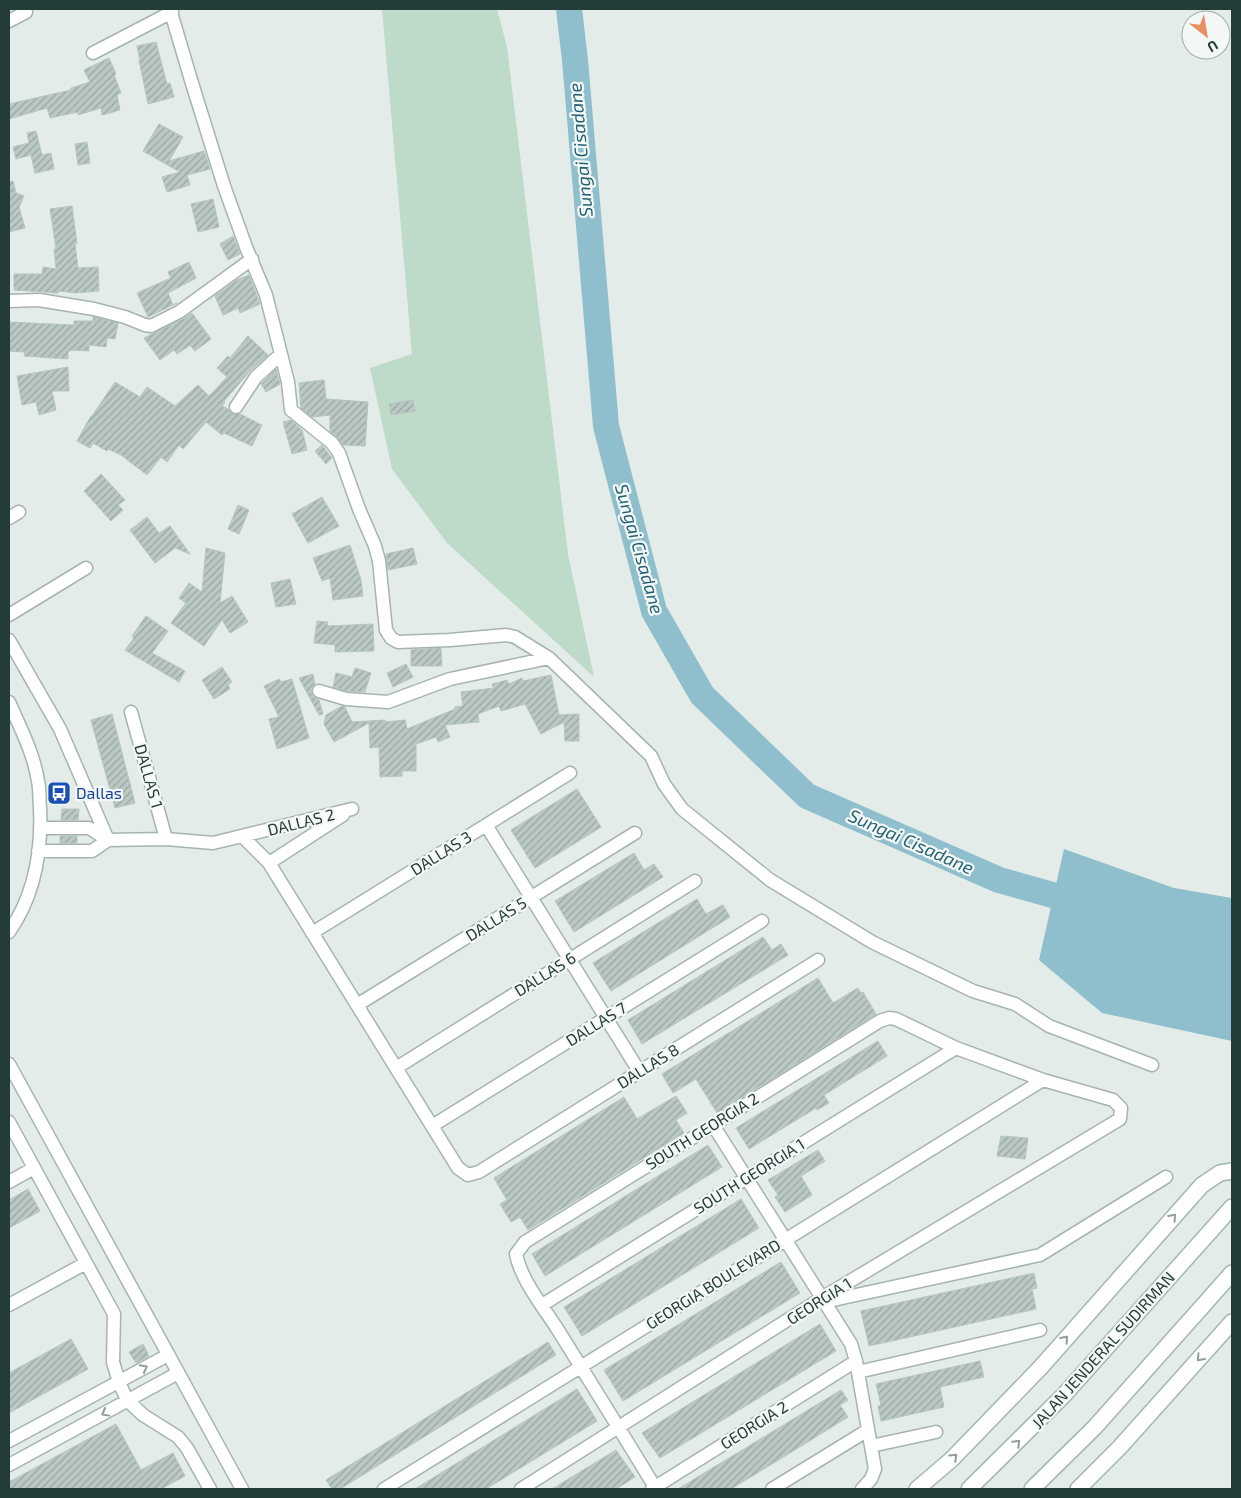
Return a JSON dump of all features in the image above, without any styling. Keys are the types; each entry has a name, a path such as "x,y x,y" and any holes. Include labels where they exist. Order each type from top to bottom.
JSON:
{"main road":[{"path":"918,1489 952,1459 1041,1367 1202,1185 1220,1173 1232,1171"},
{"name":"JALAN JENDERAL SUDIRMAN","path":"969,1489 1064,1396 1232,1207"},
{"path":"1032,1489 1095,1427 1232,1273"},
{"path":"1078,1489 1120,1447 1232,1322"}],"street":[{"path":"93,53 171,10 224,186 266,295 288,382 291,410 337,449 375,546 379,561 386,630 391,638 398,642 511,636 548,658 651,756 664,784 682,809 770,880 872,942 973,991 1015,1004 1049,1026 1152,1065"},
{"path":"9,22 26,12"},
{"path":"9,301 39,300 94,309 151,326 179,312 252,259"},
{"path":"236,407 256,377 281,354"},
{"path":"9,615 86,568"},
{"path":"9,640 60,729 108,840"},
{"path":"319,691 346,699 388,702 450,679 548,658"},
{"path":"9,702 26,741 38,781 40,828 36,874 20,917 9,932"},
{"name":"DALLAS 1","path":"131,712 166,839"},
{"name":"DALLAS 3","path":"312,933 570,773"},
{"name":"DALLAS 2","path":"242,836 352,809 268,863"},
{"path":"486,825 639,1071"},
{"path":"40,828 89,828 108,840 166,839 213,843 242,836 268,863 432,1126"},
{"name":"DALLAS 5","path":"357,1005 635,834"},
{"path":"38,851 92,851 108,840"},
{"name":"DALLAS 6","path":"396,1068 696,881"},
{"name":"DALLAS 7","path":"432,1126 762,921"},
{"name":"DALLAS 8","path":"432,1126 458,1168 468,1175 479,1172 818,960"},
{"name":"SOUTH GEORGIA 2","path":"542,1305 518,1267 516,1254 525,1242 880,1021 889,1018 896,1019 956,1048"},
{"path":"956,1048 1043,1080"},
{"name":"SOUTH GEORGIA 1","path":"542,1305 956,1048"},
{"path":"9,1064 242,1489"},
{"name":"GEORGIA 1","path":"521,1489 823,1300 1120,1119 1121,1108 1113,1100 1043,1080"},
{"name":"GEORGIA BOULEVARD","path":"384,1489 1043,1080"},
{"path":"9,1122 114,1314 113,1362 118,1382 127,1400 143,1415 178,1437 187,1448 210,1489"},
{"path":"713,1125 851,1344 857,1367 875,1469 871,1479 862,1489"},
{"path":"9,1182 34,1168"},
{"name":"GEORGIA 1","path":"823,1300 1040,1255 1166,1177"},
{"path":"9,1305 86,1264"},
{"path":"542,1305 654,1489"},
{"name":"GEORGIA 2","path":"654,1489 857,1367 1040,1330"},
{"path":"9,1441 168,1355"},
{"path":"9,1465 178,1373"},
{"path":"772,1489 868,1430"},
{"path":"871,1446 936,1432"}],"green space":[{"path":"382,9 497,9 507,47 568,554 594,677 447,543 392,469 370,368 412,354"}],"water":[{"path":"1064,849 1174,888 1232,898 1232,1041 1102,1013 1039,960"}],"building":[{"path":"156,42 167,84 170,83 174,97 148,104 137,46"},
{"path":"109,58 121,93 117,95 120,110 102,115 101,108 78,115 78,112 50,118 47,108 9,119 9,104 71,90 71,88 90,82 84,70"},
{"path":"159,124 183,137 169,161 204,151 210,169 187,175 190,185 167,192 162,177 180,172 143,151"},
{"path":"36,131 42,155 51,153 54,169 35,173 31,155 16,159 13,147 29,143 27,133"},
{"path":"87,142 90,163 78,165 75,144"},
{"path":"13,181 16,193 24,196 19,207 25,228 9,232 9,182"},
{"path":"213,199 219,227 198,232 191,204"},
{"path":"72,206 78,268 98,267 99,291 76,293 59,291 58,293 14,290 14,274 42,274 43,267 56,269 54,249 56,249 50,209"},
{"path":"233,236 240,254 228,260 220,244"},
{"path":"189,262 196,278 168,293 173,305 148,317 137,293 171,278 168,272"},
{"path":"249,275 260,304 240,313 238,308 223,315 215,296 237,280"},
{"path":"192,313 211,339 195,351 190,345 177,354 174,350 160,360 144,338"},
{"path":"93,317 118,323 115,339 107,338 106,347 89,345 89,351 71,350 68,352 68,359 24,356 25,352 9,351 10,322 74,325 74,321 93,321"},
{"path":"248,336 268,355 250,371 224,401 222,406 232,414 240,414 262,425 252,446 224,433 222,435 206,422 183,449 179,445 167,462 161,457 147,475 121,455 108,449 107,451 93,443 90,448 77,441 91,416 115,382 140,397 147,387 175,406 198,385 209,396 227,377 217,368 228,356 230,358"},
{"path":"68,367 69,391 52,391 56,410 39,415 36,402 22,405 17,376"},
{"path":"276,369 280,384 266,392 261,384"},
{"path":"324,380 326,399 368,402 365,446 343,445 330,431 330,415 312,417 301,408 299,383"},
{"path":"413,400 415,411 391,415 389,404"},
{"path":"291,420 302,430 307,450 292,454 283,422"},
{"path":"322,445 332,458 326,464 315,451"},
{"path":"101,474 125,500 118,505 123,510 111,521 84,491"},
{"path":"322,497 339,526 308,543 292,514"},
{"path":"238,505 249,510 239,534 228,529"},
{"path":"147,517 159,533 170,526 190,554 175,548 155,563 130,530"},
{"path":"350,545 361,580 363,596 333,600 330,578 322,581 313,558"},
{"path":"206,548 225,553 220,603 232,596 248,622 230,633 222,620 204,646 171,623 186,603 179,598 189,583 202,592"},
{"path":"413,548 417,564 388,570 386,554"},
{"path":"290,579 296,604 276,607 271,583"},
{"path":"146,616 168,631 152,653 185,671 179,682 125,650"},
{"path":"317,621 328,622 327,626 373,624 374,651 335,652 335,645 314,643"},
{"path":"441,648 442,666 411,666 411,650"},
{"path":"406,664 413,677 393,687 387,673"},
{"path":"222,667 232,682 228,685 230,689 214,699 202,680"},
{"path":"355,668 371,673 365,692 347,691 333,687 336,673 352,677"},
{"path":"313,674 315,684 311,688 311,692 313,697 319,700 323,714 319,715 299,678"},
{"path":"551,675 559,715 579,714 579,741 565,741 564,722 541,734 525,704 501,711 499,706 478,714 479,722 445,725 450,737 438,742 436,737 416,744 416,771 402,771 402,776 380,777 379,747 370,748 369,723 334,742 324,724 326,715 342,706 345,707 352,722 405,720 407,729 455,709 455,707 463,706 461,692 494,688 492,684 507,680 509,684 522,678 523,681"},
{"path":"279,679 281,682 292,679 309,738 277,749 269,719 279,717 264,686"},
{"path":"112,714 135,803 115,808 91,720"},
{"path":"577,789 601,827 535,868 511,830"},
{"path":"62,809 79,809 78,820 61,820"},
{"path":"60,836 77,836 77,843 60,843"},
{"path":"634,853 644,870 654,864 663,877 574,932 555,901"},
{"path":"697,899 706,914 723,905 730,917 611,991 593,963"},
{"path":"763,937 772,950 781,944 788,955 642,1044 628,1020"},
{"path":"818,978 833,1003 858,988 861,993 863,992 876,1014 717,1113 696,1079 673,1093 662,1074"},
{"path":"878,1041 887,1056 824,1095 829,1103 817,1110 816,1108 749,1149 736,1128"},
{"path":"676,1096 687,1113 676,1120 684,1133 528,1230 520,1217 511,1222 500,1204 507,1200 494,1178 624,1097 637,1119"},
{"path":"1001,1136 1028,1138 1025,1159 997,1156"},
{"path":"708,1145 722,1167 545,1276 532,1254"},
{"path":"818,1150 825,1161 801,1176 812,1195 785,1212 775,1197 778,1195 768,1180"},
{"path":"28,1189 40,1211 9,1228 9,1200"},
{"path":"741,1199 759,1228 582,1336 564,1307"},
{"path":"781,1262 800,1293 623,1401 604,1370"},
{"path":"1034,1273 1037,1288 1032,1289 1036,1309 869,1346 861,1311"},
{"path":"820,1324 836,1351 660,1458 642,1433"},
{"path":"71,1339 88,1369 9,1413 9,1373"},
{"path":"548,1342 556,1355 340,1489 332,1489 326,1480"},
{"path":"143,1344 149,1356 136,1363 129,1352"},
{"path":"980,1361 984,1377 940,1387 944,1407 881,1421 878,1406 881,1405 876,1384"},
{"path":"577,1389 597,1421 486,1489 415,1489"},
{"path":"841,1390 848,1400 840,1405 848,1417 759,1472 731,1489 678,1489"},
{"path":"116,1424 141,1470 173,1453 185,1476 161,1489 9,1489 9,1482"},
{"path":"616,1450 635,1477 616,1489 552,1489"}],"waterway":[{"name":"Sungai Cisadane","path":"569,9 606,426 654,611 702,695 807,796 999,880 1088,905"}],"place":[{"name":"Dallas","path":"59,793"}]}
